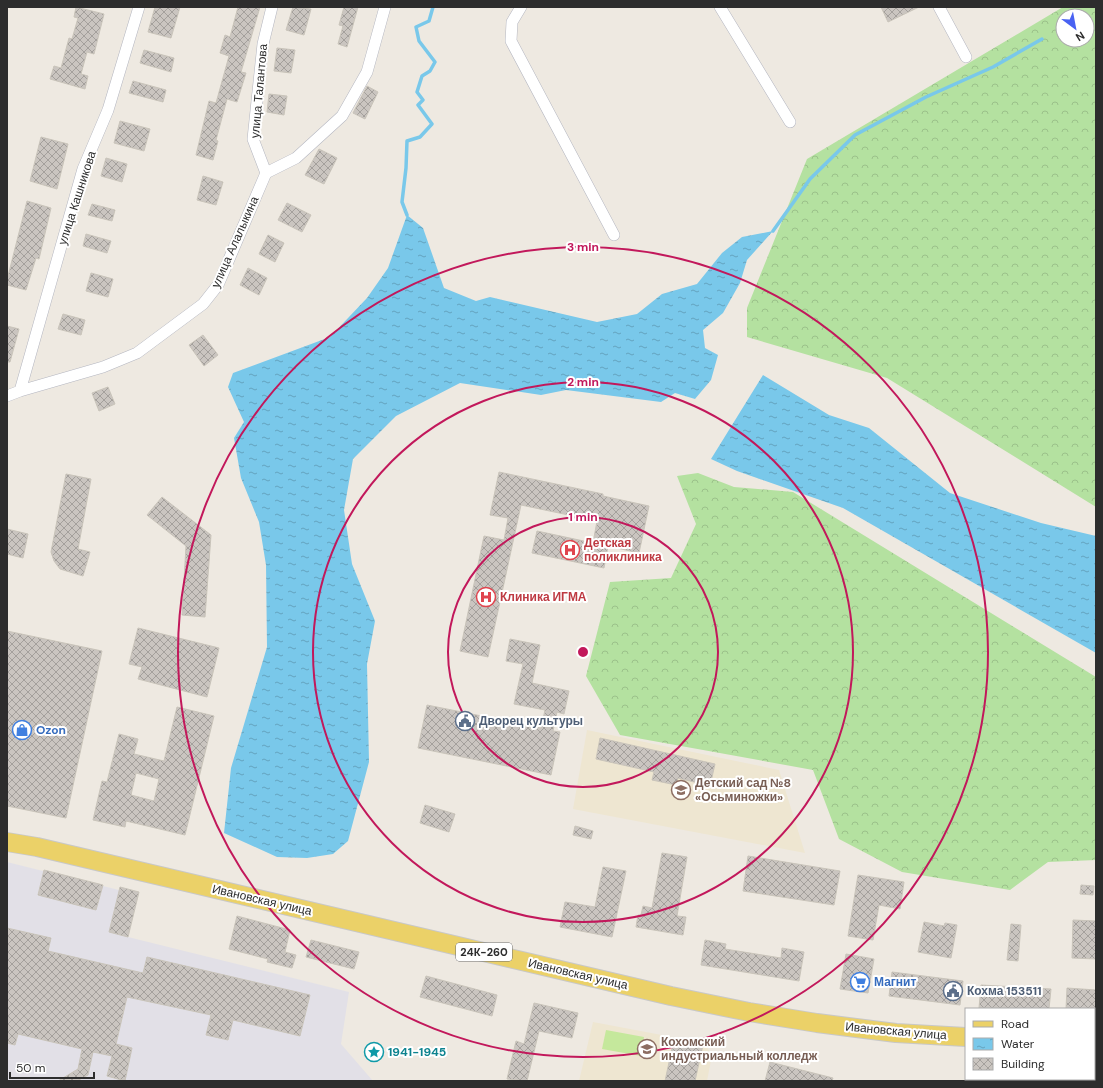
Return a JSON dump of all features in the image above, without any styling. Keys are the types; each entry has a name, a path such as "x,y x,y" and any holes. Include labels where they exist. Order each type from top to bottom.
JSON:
{"main road":[{"name":"Ивановская улица","path":"7,842 45,849 671,996 749,1012 896,1033 965,1037"}],"street":[{"name":"улица Кашникова","path":"20,391 83,170 108,110 139,7"},
{"name":"улица Талантова","path":"266,173 253,139 263,44 272,7"},
{"path":"266,173 296,158 342,116 368,72 385,7"},
{"path":"521,7 512,22 511,41 614,235"},
{"path":"720,7 790,122"},
{"path":"939,7 966,57"},
{"name":"улица Алалыкина","path":"7,396 103,367 137,354 203,304 218,285 266,173"}],"shaded area":[{"name":"Детский сад №8 «Осьминожки»","path":"587,730 779,770 805,853 573,809"},
{"path":"7,862 119,890 120,887 139,892 128,937 349,992 341,1044 373,1081 7,1081"},
{"name":"Кохомский индустриальный колледж","path":"593,1022 704,1043 712,1055 707,1081 579,1081"}],"green space":[{"path":"1096,7 1096,507 887,378 747,337 747,308 807,159 1055,12 1055,48 1095,48 1095,8 1061,8"},
{"path":"698,473 734,487 793,492 1096,677 1096,860 1048,862 1010,890 902,872 839,839 813,770 620,735 586,676 610,582 671,578 696,524 677,476"},
{"path":"606,1030 644,1037 641,1056 602,1049"}],"water":[{"path":"407,215 423,228 444,288 476,301 490,297 597,322 637,314 662,294 697,284 722,253 742,237 773,231 747,260 740,283 723,313 703,330 705,348 718,355 711,380 695,399 675,393 661,402 566,390 541,395 460,383 396,416 353,459 344,510 352,564 375,621 367,664 369,762 348,841 333,854 307,858 277,857 224,833 231,768 267,647 266,565 259,522 241,478 234,438 244,422 228,387 233,373 330,337 367,298 388,268"},
{"path":"763,375 829,415 869,428 950,493 1041,523 1096,536 1096,653 843,508 737,471 711,459"}],"building":[{"path":"76,7 104,14 94,54 87,52 81,74 88,76 85,89 50,79 54,66 61,68 69,38 72,39 78,18 74,17"},
{"path":"155,7 180,7 171,38 148,32"},
{"path":"238,7 260,7 241,72 246,73 237,102 227,99 216,140 218,141 213,160 196,155 209,101 216,103 229,56 220,53 225,35 230,37"},
{"path":"293,7 311,9 304,35 286,30"},
{"path":"344,7 358,7 347,47 338,44 343,26 339,25"},
{"path":"881,7 919,7 888,22"},
{"path":"277,48 295,50 291,73 274,71"},
{"path":"144,50 174,58 171,72 140,63"},
{"path":"133,81 166,90 163,102 129,93"},
{"path":"367,86 378,92 365,119 353,113"},
{"path":"269,94 287,96 284,115 267,112"},
{"path":"120,121 150,129 144,151 114,143"},
{"path":"41,137 68,144 57,189 30,181"},
{"path":"319,149 337,158 324,184 305,175"},
{"path":"106,158 127,164 122,182 101,176"},
{"path":"203,176 223,182 216,205 197,200"},
{"path":"27,201 51,208 39,259 36,258 26,290 7,285 7,280"},
{"path":"287,203 311,215 302,232 278,220"},
{"path":"92,204 115,210 112,221 88,215"},
{"path":"86,234 111,241 107,253 83,246"},
{"path":"268,235 284,243 275,262 259,254"},
{"path":"248,268 267,278 259,295 240,285"},
{"path":"91,273 113,279 108,297 86,291"},
{"path":"63,314 85,320 81,335 58,329"},
{"path":"7,326 19,329 10,362 7,362"},
{"path":"203,335 218,355 204,366 189,345"},
{"path":"108,387 115,404 99,411 92,393"},
{"path":"499,472 603,494 603,496 649,506 639,553 608,546 604,568 532,553 537,531 593,543 597,521 521,505 488,657 460,651 484,536 504,540 508,518 490,515"},
{"path":"66,474 91,479 78,549 90,552 83,576 60,569 54,561 51,552"},
{"path":"162,497 211,535 205,617 182,615 186,546 147,515"},
{"path":"7,529 28,534 23,558 7,554"},
{"path":"138,628 219,648 207,697 138,679 142,667 129,664"},
{"path":"7,631 102,651 66,818 7,806"},
{"name":"Дворец культуры","path":"510,639 540,645 532,683 569,691 564,714 557,712 553,731 560,732 551,775 418,748 427,705 541,728 545,710 514,704 523,664 506,661"},
{"path":"177,707 214,716 185,835 126,821 125,827 93,820 102,781 107,782 119,734 138,739 134,754 164,761","holes":["136,773 159,779 154,801 131,795"]},
{"path":"600,738 715,764 710,786 678,778 676,785 652,780 654,772 596,759"},
{"path":"425,805 455,814 449,832 420,823"},
{"path":"575,826 593,831 591,839 573,835"},
{"path":"662,853 687,857 677,916 686,917 683,935 636,927 638,915 641,915 643,906 652,908"},
{"path":"748,856 840,871 834,905 743,891"},
{"path":"603,867 626,871 612,937 560,927 565,902 595,907"},
{"path":"44,870 103,885 96,910 38,895"},
{"path":"858,875 904,882 900,909 879,905 873,940 848,936"},
{"path":"1081,885 1094,886 1093,895 1080,894"},
{"path":"120,887 139,892 128,937 109,932"},
{"path":"237,916 290,930 285,952 296,955 292,968 267,962 268,959 229,949"},
{"path":"1073,920 1096,921 1096,959 1072,958"},
{"path":"924,922 944,926 945,923 957,925 951,958 918,952"},
{"path":"1011,924 1021,925 1018,961 1007,960"},
{"path":"7,928 51,938 48,951 143,973 147,957 310,995 300,1036 233,1020 228,1040 206,1035 211,1015 127,997 116,1044 132,1048 125,1081 107,1076 112,1056 93,1052 88,1075 77,1081 58,1081 78,1069 82,1049 18,1034 15,1045 7,1043"},
{"path":"311,940 359,952 354,969 306,957"},
{"path":"705,940 726,944 725,949 781,958 782,948 804,952 799,981 701,965"},
{"path":"846,954 874,959 868,993 840,989"},
{"path":"892,972 963,981 960,1005 889,996"},
{"path":"426,976 497,995 492,1016 420,997"},
{"path":"981,985 1051,989 1049,1008 979,1008"},
{"path":"1067,988 1096,990 1096,1009 1066,1008"},
{"path":"534,1003 578,1013 572,1038 539,1031 527,1081 507,1079 516,1041 524,1044"},
{"path":"674,1039 703,1045 695,1081 665,1081"},
{"path":"770,1062 833,1078 832,1081 765,1081"}],"waterway":[{"path":"407,215 402,202 406,168 407,141 420,137 432,124 418,105 423,100 417,92 422,76 430,71 435,62 419,41 416,27 429,21 433,7"},
{"path":"773,231 810,179 855,135 926,97 993,67 1042,39"}],"place":[{"name":"Детская поликлиника","path":"570,550"},
{"name":"Клиника ИГМА","path":"486,597"},
{"name":"Дворец культуры","path":"465,721"},
{"name":"Ozon","path":"22,730"},
{"name":"Детский сад №8 «Осьминожки»","path":"681,790"},
{"name":"Магнит","path":"860,982"},
{"name":"Кохма 153511","path":"953,991"},
{"name":"Кохомский индустриальный колледж","path":"647,1049"},
{"name":"1941-1945","path":"374,1052"}]}
